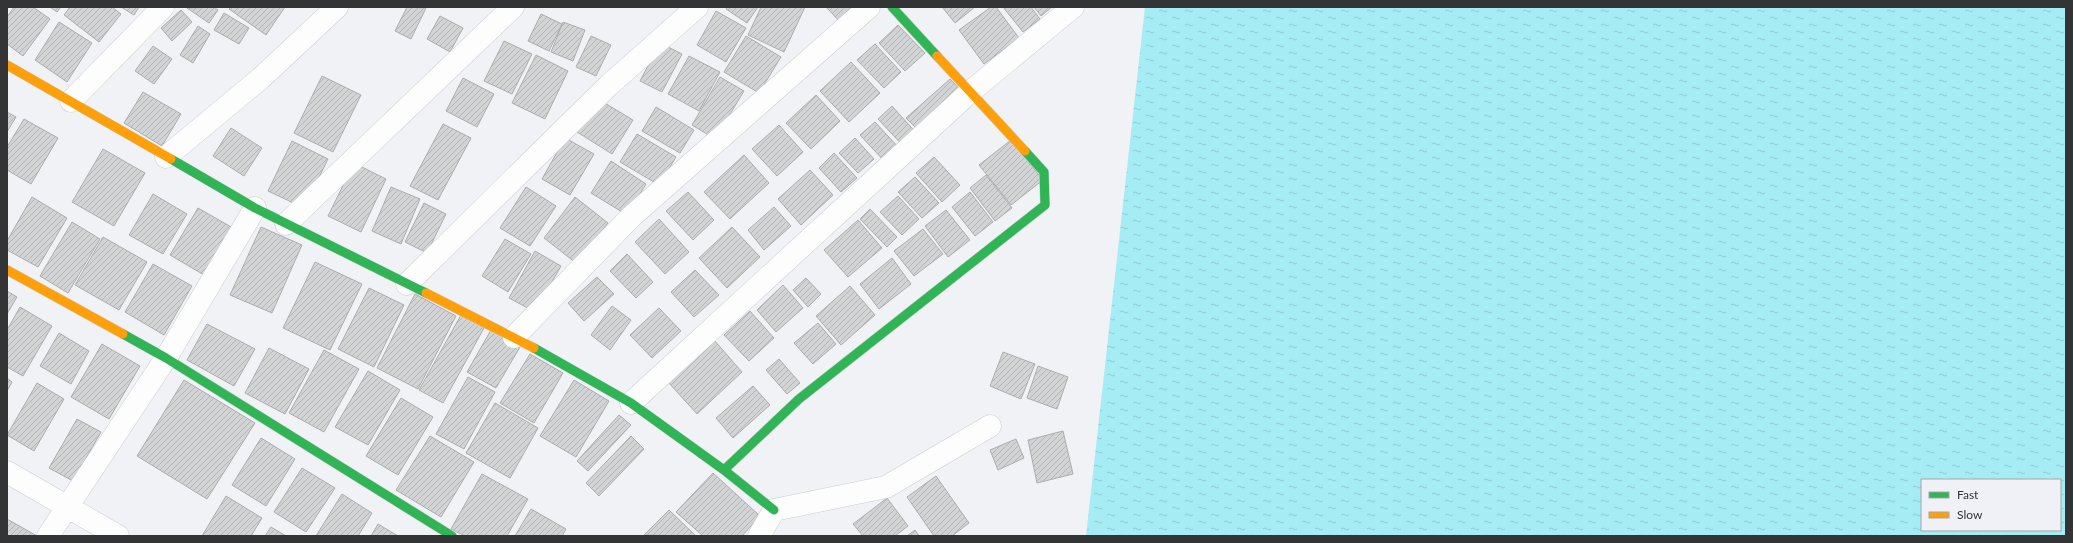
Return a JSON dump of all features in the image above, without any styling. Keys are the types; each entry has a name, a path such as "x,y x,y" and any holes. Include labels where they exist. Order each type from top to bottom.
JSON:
{"street":[{"path":"71,102 163,7"},
{"path":"166,157 261,78 337,7"},
{"path":"286,224 513,7"},
{"path":"407,284 608,86 698,7"},
{"path":"514,337 632,216 869,7"},
{"path":"724,470 799,399 1045,205 1044,172 892,7"},
{"path":"631,403 970,92 1073,7"},
{"path":"7,65 255,208 514,337 631,403 724,470 774,510"},
{"path":"48,536 166,358 255,208"},
{"path":"7,270 166,358 452,536"},
{"path":"759,536 774,510 886,487 990,426"},
{"path":"7,472 118,536"}],"water":[{"path":"1145,7 2066,7 2066,536 1086,536"}],"building":[{"path":"14,7 33,7 50,19 23,56 7,44 7,17"},
{"path":"50,7 61,7 57,12"},
{"path":"70,7 112,7 121,14 99,42 64,15"},
{"path":"121,7 139,7 134,15"},
{"path":"214,7 218,10 209,23 187,8"},
{"path":"231,7 285,7 266,35 229,9"},
{"path":"407,7 426,8 411,39 395,31"},
{"path":"727,7 758,7 747,23 726,9"},
{"path":"761,7 805,7 784,52 748,35"},
{"path":"826,7 862,7 843,25"},
{"path":"942,7 975,7 955,23"},
{"path":"991,7 996,7 1019,38 984,64 959,30"},
{"path":"1003,7 1031,7 1040,19 1023,32"},
{"path":"1034,7 1052,7 1041,16"},
{"path":"181,10 192,22 172,41 161,28"},
{"path":"716,11 746,28 726,62 697,45"},
{"path":"224,13 249,28 239,44 214,30"},
{"path":"541,14 562,24 549,51 528,41"},
{"path":"440,16 463,28 450,52 427,39"},
{"path":"59,22 92,43 67,82 35,60"},
{"path":"563,22 585,30 573,61 551,52"},
{"path":"898,25 925,53 905,71 879,43"},
{"path":"198,26 210,34 193,63 180,55"},
{"path":"591,36 611,45 596,76 576,67"},
{"path":"746,36 781,57 759,93 724,72"},
{"path":"504,41 532,54 512,94 484,81"},
{"path":"660,43 682,54 662,92 640,81"},
{"path":"875,44 901,72 884,88 857,60"},
{"path":"153,46 172,59 154,84 135,71"},
{"path":"536,55 568,71 545,119 512,103"},
{"path":"689,56 720,72 699,111 668,94"},
{"path":"851,62 880,93 849,122 820,91"},
{"path":"322,76 361,95 333,152 294,133"},
{"path":"720,77 744,91 715,139 692,125"},
{"path":"463,78 494,94 477,127 446,111"},
{"path":"950,79 966,96 923,135 906,118"},
{"path":"143,92 181,114 162,146 124,123"},
{"path":"816,95 840,121 811,149 786,123"},
{"path":"598,99 633,120 612,154 577,132"},
{"path":"892,106 919,136 906,149 878,119"},
{"path":"656,107 694,130 680,153 642,131"},
{"path":"7,112 16,117 7,132"},
{"path":"24,119 58,138 31,184 7,170 7,147"},
{"path":"875,122 900,149 886,163 860,135"},
{"path":"443,124 471,138 438,200 410,186"},
{"path":"779,125 803,152 777,176 752,149"},
{"path":"231,128 262,148 244,176 213,156"},
{"path":"637,134 676,157 659,185 620,162"},
{"path":"565,138 594,154 570,195 542,179"},
{"path":"855,138 874,159 858,173 839,153"},
{"path":"1011,140 1043,180 1011,205 979,165"},
{"path":"292,141 328,159 304,208 268,191"},
{"path":"103,149 145,173 114,226 72,202"},
{"path":"834,153 857,178 841,192 819,168"},
{"path":"744,155 769,183 730,219 704,192"},
{"path":"934,157 960,185 942,202 916,173"},
{"path":"611,161 646,184 627,215 591,193"},
{"path":"354,163 386,179 361,232 328,216"},
{"path":"810,170 833,195 801,225 778,199"},
{"path":"986,175 1012,208 995,221 970,188"},
{"path":"915,177 939,203 922,218 898,192"},
{"path":"391,187 420,199 401,244 372,231"},
{"path":"526,187 556,206 530,246 500,228"},
{"path":"688,192 714,220 693,240 666,211"},
{"path":"970,192 993,222 975,236 952,207"},
{"path":"153,194 187,214 163,254 129,235"},
{"path":"898,196 919,219 902,235 880,212"},
{"path":"32,197 67,218 38,267 7,250 7,241"},
{"path":"575,197 608,223 576,263 544,238"},
{"path":"424,203 446,214 427,253 405,242"},
{"path":"774,207 791,226 764,250 748,230"},
{"path":"198,208 233,228 204,275 170,255"},
{"path":"870,209 897,237 887,247 860,219"},
{"path":"946,210 970,240 948,257 925,226"},
{"path":"659,219 689,252 665,274 635,242"},
{"path":"858,220 882,248 848,277 824,250"},
{"path":"72,222 100,239 68,293 40,276"},
{"path":"261,227 302,245 272,313 230,295"},
{"path":"732,227 760,257 727,288 699,258"},
{"path":"923,229 943,254 914,276 894,251"},
{"path":"103,237 147,262 119,310 75,285"},
{"path":"505,239 531,254 508,292 482,276"},
{"path":"535,251 561,266 535,312 509,298"},
{"path":"627,254 653,282 636,298 610,271"},
{"path":"892,258 911,284 879,309 860,284"},
{"path":"315,262 362,284 330,350 283,328"},
{"path":"153,264 192,286 164,335 125,312"},
{"path":"695,270 719,295 694,317 671,292"},
{"path":"597,277 614,294 584,321 568,303"},
{"path":"806,278 821,294 808,307 793,290"},
{"path":"783,285 803,308 776,332 757,310"},
{"path":"850,286 875,315 841,345 816,316"},
{"path":"369,288 404,305 374,367 338,349"},
{"path":"7,291 17,297 7,314"},
{"path":"415,294 456,316 418,389 377,368"},
{"path":"612,306 631,320 610,350 591,335"},
{"path":"20,307 52,326 23,376 7,367 7,330"},
{"path":"659,308 681,331 652,358 630,335"},
{"path":"750,311 774,338 749,361 724,335"},
{"path":"461,315 484,328 443,403 419,390"},
{"path":"818,323 836,344 813,364 794,343"},
{"path":"207,324 255,349 234,386 187,360"},
{"path":"491,330 520,347 496,388 467,372"},
{"path":"59,333 89,351 71,384 40,366"},
{"path":"714,340 742,372 697,414 668,382"},
{"path":"102,344 140,366 109,419 71,397"},
{"path":"269,348 309,369 285,414 245,393"},
{"path":"324,350 359,369 324,432 289,413"},
{"path":"1003,352 1035,364 1021,399 990,386"},
{"path":"530,354 563,373 534,423 500,403"},
{"path":"779,359 800,383 787,394 766,370"},
{"path":"1038,366 1068,377 1057,409 1027,398"},
{"path":"368,371 400,390 368,445 335,427"},
{"path":"468,377 495,392 464,449 436,434"},
{"path":"7,378 12,382 7,391"},
{"path":"184,380 255,423 207,499 137,456"},
{"path":"574,380 609,401 576,457 540,436"},
{"path":"37,383 64,399 34,451 7,435"},
{"path":"753,386 770,405 733,438 716,418"},
{"path":"401,398 433,417 398,475 366,456"},
{"path":"495,403 538,428 510,478 466,453"},
{"path":"619,415 631,425 588,471 577,461"},
{"path":"77,419 101,432 73,481 49,468"},
{"path":"1063,431 1073,474 1037,483 1028,440"},
{"path":"430,436 474,462 441,517 396,490"},
{"path":"631,436 644,449 599,496 586,483"},
{"path":"261,438 295,459 266,506 232,485"},
{"path":"1016,439 1024,458 998,470 990,450"},
{"path":"302,468 335,488 306,532 274,512"},
{"path":"713,473 760,516 742,536 703,536 676,512"},
{"path":"482,474 528,499 507,536 465,536 451,529"},
{"path":"936,476 969,523 952,536 934,536 907,497"},
{"path":"342,494 372,513 358,536 316,536"},
{"path":"226,496 262,518 251,536 202,536"},
{"path":"887,498 908,526 895,536 863,536 853,524"},
{"path":"531,509 566,529 562,536 515,536"},
{"path":"669,510 696,536 644,535"},
{"path":"7,519 37,536 7,536"},
{"path":"378,524 398,536 371,536"},
{"path":"271,527 286,536 265,536"},
{"path":"915,530 919,536 907,536"}],"traffic: fast":[{"path":"892,7 937,56"},
{"path":"724,470 799,399 1045,205 1044,172 1025,151"},
{"path":"171,159 255,208 426,293"},
{"path":"123,334 166,358 452,536"},
{"path":"534,348 631,403 724,470 774,510"}],"traffic: slow":[{"path":"937,56 1025,151"},
{"path":"7,65 171,159"},
{"path":"7,270 123,334"},
{"path":"426,293 534,348"}]}
